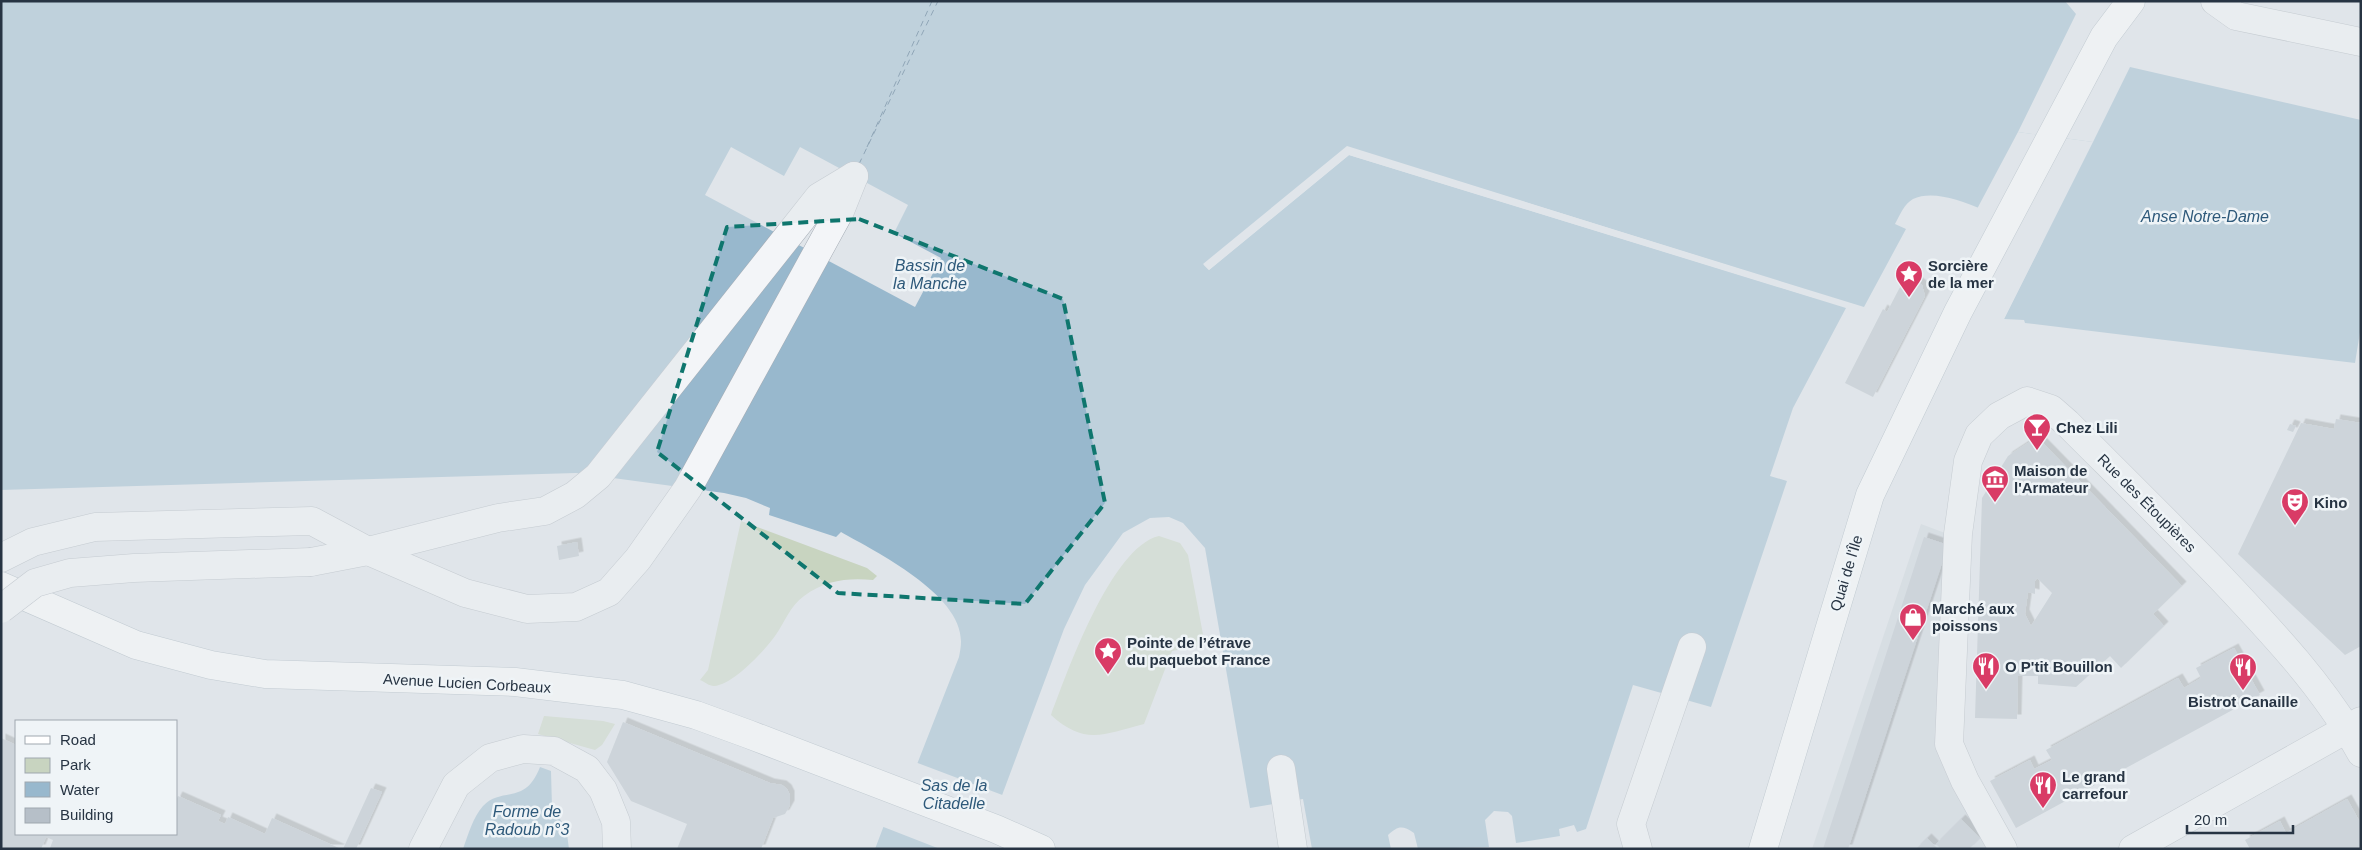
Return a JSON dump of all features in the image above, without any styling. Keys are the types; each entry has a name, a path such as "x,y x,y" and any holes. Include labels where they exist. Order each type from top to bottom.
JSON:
{"main road":[{"name":"Quai de l'Île","path":"1762,847 1870,495 1958,312 2104,37 2131,1"},
{"name":"Avenue Lucien Corbeaux","path":"1,586 136,645 211,665 265,674 515,682 623,695 696,715 996,829 1041,849"}],"street":[{"path":"2215,1 2236,16 2361,42"},
{"path":"1,558 33,542 95,527 312,521 368,551 465,593 527,609 576,607 609,592 638,559 688,488 840,211 854,176 819,197 598,476 575,495 545,511 498,518 368,551 311,562 134,568 70,573 35,583 1,609"},
{"name":"Rue des Étoupières","path":"2003,849 1964,781 1949,744 1959,517 1968,461 1980,435 1999,416 2028,401 2051,409 2177,532 2256,615 2354,725 2361,754"},
{"path":"1638,849 1630,824 1692,647"},
{"path":"2133,849 2354,725"},
{"path":"423,849 456,785 490,758 524,750 554,751 587,768 603,790 616,822 616,849"},
{"path":"1281,769 1293,849"}],"highlighted area":[{"path":"859,219 1063,299 1105,503 1025,604 838,593 657,452 727,227"}],"shaded area":[{"name":"Marché aux poissons","path":"1921,524 1953,536 1935,745 1955,789 1992,845 1987,849 1812,849"}],"green space":[{"path":"741,521 867,568 877,576 873,580 854,579 829,583 804,596 795,604 775,636 756,658 730,680 712,686 700,680 708,670"},
{"path":"1159,536 1180,543 1188,555 1205,645 1172,651 1144,724 1106,734 1095,735 1074,731 1051,715 1080,643 1108,586 1124,563 1141,545"},
{"path":"544,716 603,721 615,724 602,745 595,750 538,734"}],"water":[{"name":"Bassin de la Manche","path":"1,1 2065,1 2076,14 2018,132 2093,142 2130,67 2361,120 2361,326 2355,363 2004,319 2043,241 1997,216 1961,201 1927,196 1913,199 1901,213 1895,224 1906,229 1864,307 1347,147 1204,265 1209,270 1349,155 1846,308 1793,408 1770,476 1787,481 1711,707 1633,685 1586,829 1577,832 1574,825 1559,829 1560,836 1516,843 1512,816 1508,812 1494,811 1485,820 1489,847 1418,849 1414,833 1400,828 1388,835 1391,849 1312,849 1303,799 1250,808 1205,548 1183,523 1169,517 1150,518 1123,533 1085,585 1064,629 982,849 875,849 886,820 894,823 959,657 961,642 958,624 948,607 933,591 895,563 841,532 836,537 769,515 770,508 746,498 724,493 576,473 1,490"},
{"name":"Forme de Radoub n°3","path":"540,767 551,771 552,807 567,834 569,849 463,849 479,810 490,800 513,794 527,787 534,779"}],"pier":[{"path":"2018,132 2093,142 2004,319 2002,319 2040,242 1977,209"},
{"path":"1347,146 1816,293 1816,295 1347,149 1207,264 1209,267 1349,153 1816,296 1815,298 1349,155 1209,270 1203,264"},
{"path":"731,147 784,176 800,147 908,205 894,233 941,258 915,307 705,195"},
{"path":"915,762 1005,796 985,849 940,849 881,826 885,818 892,820"}],"building":[{"path":"1917,281 1922,285 1925,296 1873,397 1845,383 1883,309 1887,312 1903,283"},
{"path":"2336,419 2361,423 2361,646 2345,655 2238,554 2301,423 2334,429"},
{"path":"2290,424 2296,426 2293,432 2287,430"},
{"path":"2037,437 2182,586 2153,614 2164,626 2121,668 2110,656 2076,687 2038,684 2038,676 2018,676 2017,719 1975,718 1982,498 2008,456","holes":["2037,578 2052,593 2031,626 2025,614 2028,592 2035,594 2035,581"]},
{"path":"1924,537 1948,545 1848,849 1823,849"},
{"path":"577,542 579,556 559,560 557,546"},
{"path":"2234,648 2260,695 2016,828 1990,781 2030,760 2034,769 2052,760 2046,750 2178,678 2184,688 2201,678 2196,668"},
{"path":"623,722 770,783 782,785 787,789 790,795 790,805 785,814 773,818 761,849 677,849 687,824 631,801 607,762"},
{"path":"1,738 15,745 15,835 178,835 178,796 221,815 218,821 225,824 228,817 265,834 272,818 341,849 51,849 53,840 46,837 41,849 4,849 1,847"},
{"path":"371,788 382,792 356,849 343,849"},
{"path":"2347,799 2361,824 2361,849 2250,849 2245,840 2280,821 2286,833"},
{"path":"1961,819 1980,838 1969,849 1941,849 1936,844"},
{"path":"1927,838 1938,849 1916,849"}],"ferry route":[{"path":"867,147 932,1"},
{"path":"859,164 938,1"}],"place":[{"name":"Sorcière de la mer","path":"1909,298"},
{"name":"Chez Lili","path":"2037,451"},
{"name":"Maison de l'Armateur","path":"1995,503"},
{"name":"Kino","path":"2295,526"},
{"name":"Marché aux poissons","path":"1913,641"},
{"name":"Pointe de l’étrave du paquebot France","path":"1108,675"},
{"name":"O P'tit Bouillon","path":"1986,690"},
{"name":"Bistrot Canaille","path":"2243,691"},
{"name":"Le grand carrefour","path":"2043,809"}],"water label":[{"name":"Anse Notre-Dame","path":"2205,216"},
{"name":"Sas de la Citadelle","path":"954,794"}]}
